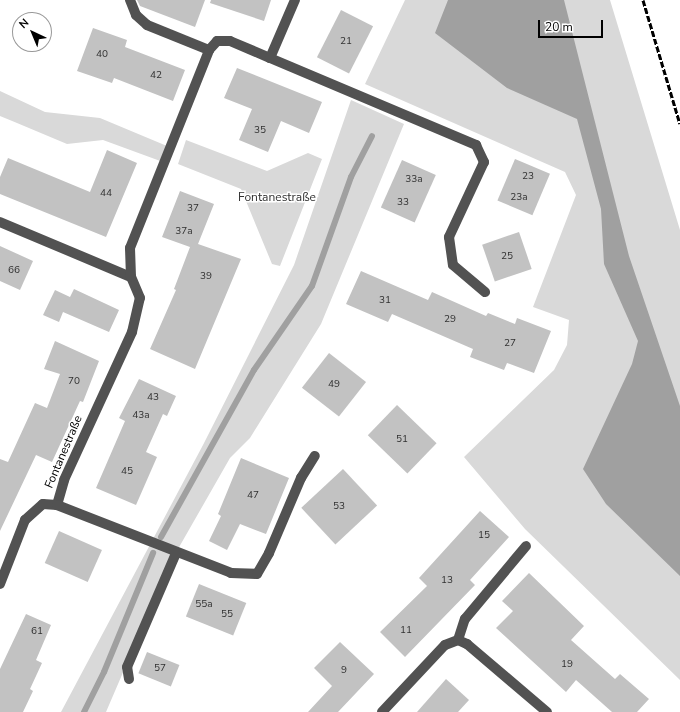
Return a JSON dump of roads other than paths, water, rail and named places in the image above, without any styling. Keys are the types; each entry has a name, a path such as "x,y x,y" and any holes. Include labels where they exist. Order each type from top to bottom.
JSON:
{"street":[{"path":"130,0 136,15 147,25 209,50 217,41 230,41 389,106 476,145 484,162 449,237 453,264 485,292"},
{"path":"270,58 295,0"},
{"name":"Fontanestraße","path":"57,505 64,480 132,332 140,298 131,276 130,248 209,50"},
{"path":"0,222 131,276"},
{"name":"Fontanestraße","path":"0,584 25,520 43,504 57,505 176,553 231,573 257,574 269,553 301,478 315,456"},
{"path":"458,640 465,619 526,546"},
{"path":"129,679 127,667 176,553"},
{"path":"382,712 445,645 458,640 467,644 547,712"}],"waterway":[{"path":"161,537 254,370 312,286 351,177 372,136"},
{"path":"84,712 104,672 153,553"}],"railway":[{"path":"643,0 680,124"}]}
